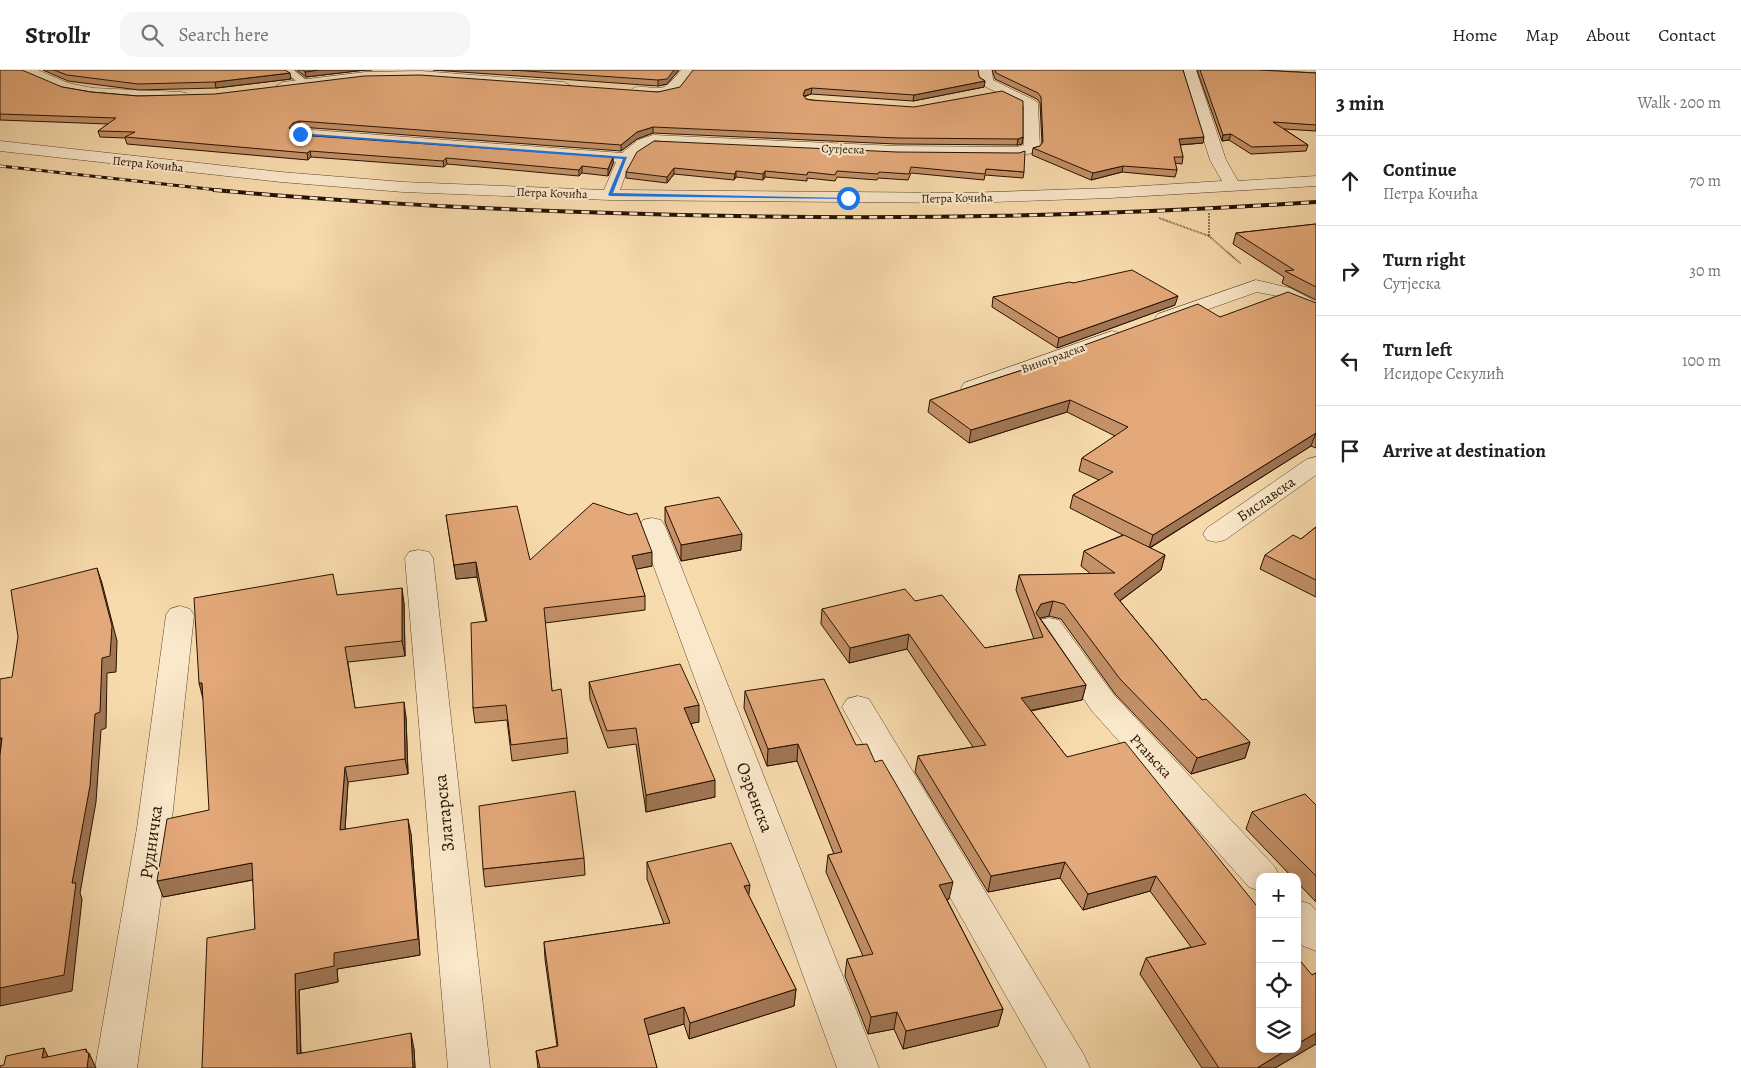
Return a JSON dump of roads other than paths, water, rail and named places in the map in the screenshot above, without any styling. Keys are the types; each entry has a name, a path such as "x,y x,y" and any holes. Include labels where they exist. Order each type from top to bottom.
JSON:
{"street":[{"path":"32,72 61,70"},
{"path":"620,90 658,92 673,89 688,70"},
{"name":"Сутјеска","path":"610,195 626,158 633,148 639,144 659,140 746,146 896,151 1018,152 1029,150 1032,148 1031,104 987,82 985,70"},
{"path":"1189,70 1218,160 1233,186"},
{"path":"1257,70 1316,74"},
{"path":"32,72 64,87 92,92 140,96 194,96"},
{"path":"268,88 365,76 421,75 582,87"},
{"path":"985,94 1003,90"},
{"path":"300,134 626,158"},
{"name":"Петра Кочића","path":"0,146 121,161 403,187 610,195 963,198 1110,193 1316,181"},
{"name":"Виноградска","path":"949,396 1248,287 1266,287 1283,292 1316,310"},
{"name":"Биславска","path":"1216,534 1316,464"},
{"name":"Озренска","path":"652,526 858,1068"},
{"name":"Златарска","path":"419,558 469,1068"},
{"name":"Рудничка","path":"116,1068 154,828 180,615"},
{"name":"Ртањска","path":"1049,627 1103,703 1258,873"},
{"path":"858,707 1069,1068"},
{"path":"1300,918 1316,936"}],"lane":[{"path":"287,70 305,83"}],"railway":[{"path":"0,166 227,191"},
{"path":"214,190 462,207 788,217 1052,215 1316,202"}]}
